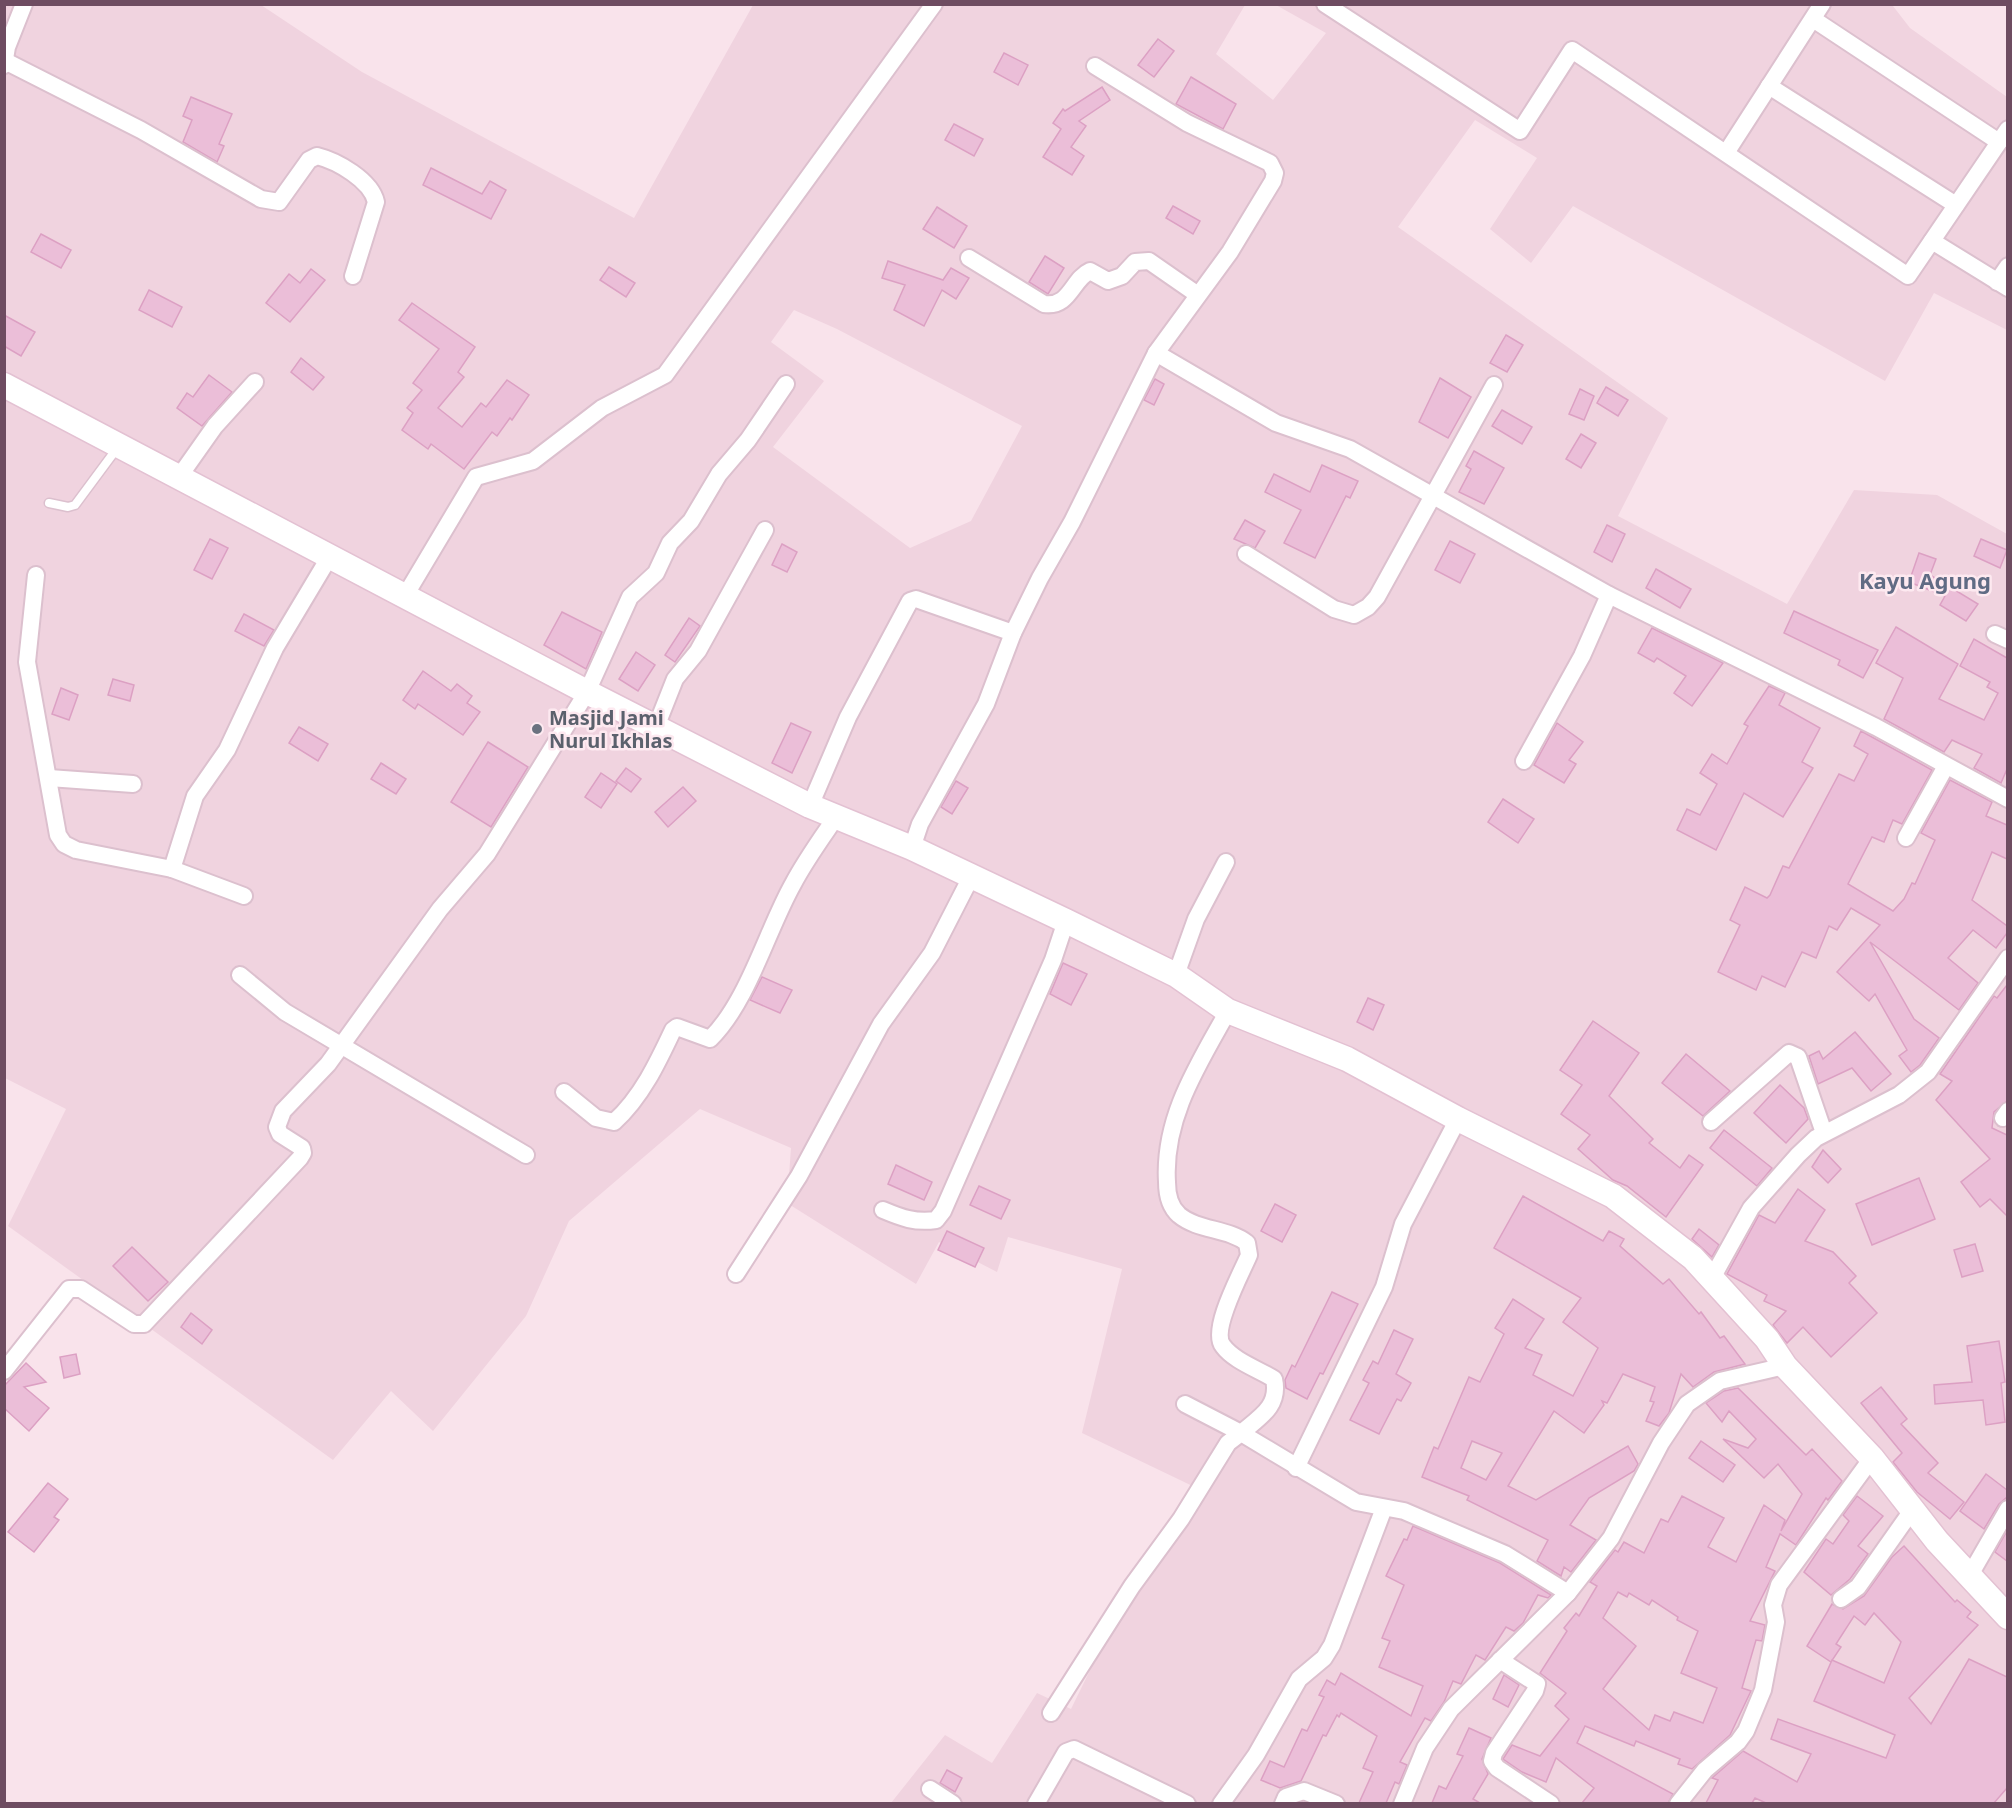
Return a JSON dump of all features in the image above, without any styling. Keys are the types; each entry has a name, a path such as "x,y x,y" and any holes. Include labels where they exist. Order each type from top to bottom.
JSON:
{"street":[{"path":"24,4 7,47 5,63 141,130 261,199 279,202 309,160 317,156 339,165 374,193 376,202 354,276"},
{"path":"405,596 476,477 533,461 602,408 665,375 934,4"},
{"path":"1325,4 1520,131 1572,50 1908,276 2003,135 1813,19"},
{"path":"1726,153 1822,4"},
{"path":"912,848 920,824 986,704 1013,633 1156,353 1230,252 1273,181 1273,168 1270,163 1187,123 1095,66"},
{"path":"1769,86 1956,206"},
{"path":"1932,241 2002,285 2007,266"},
{"path":"969,258 1044,304 1052,305 1064,300 1081,275 1090,271 1108,281 1122,276 1135,262 1149,261 1198,295"},
{"path":"1156,353 1276,423 1350,449 1609,595 1767,671 2007,799"},
{"path":"180,477 215,426 255,382"},
{"path":"4,1371 69,1289 81,1289 134,1324 139,1325 147,1321 300,1158 303,1153 302,1148 280,1134 277,1127 278,1120 340,1046 440,909 487,854 587,692 630,597 656,573 670,543 691,521 719,474 748,440 786,384"},
{"path":"4,385 587,692 810,806 912,848 1066,921 1176,975 1228,1011 1347,1059 1458,1119 1613,1196 1693,1258 1767,1339 1785,1366 1872,1458 1937,1541 2007,1617"},
{"path":"1246,554 1334,609 1354,615 1368,607 1377,597 1494,385"},
{"path":"656,727 675,679 698,651 765,530"},
{"path":"172,869 195,796 227,750 275,648 330,556"},
{"path":"36,575 27,662 58,836 64,844 95,854 172,869 244,896"},
{"path":"1524,761 1582,656 1609,595"},
{"path":"810,806 848,717 910,601 916,599 1013,633"},
{"path":"1906,838 1946,766"},
{"path":"49,778 133,784"},
{"path":"564,1092 596,1118 614,1122 622,1115 654,1070 673,1030 677,1027 710,1040 718,1031 753,970 793,883 836,817"},
{"path":"1176,975 1196,919 1226,862"},
{"path":"736,1274 799,1176 881,1024 932,953 971,877"},
{"path":"883,1210 907,1221 923,1222 936,1220 943,1211 1053,960 1066,921"},
{"path":"1711,1280 1751,1208 1807,1145 1824,1133 1899,1095 1928,1072 2007,958"},
{"path":"240,975 285,1012 526,1155"},
{"path":"1051,1713 1132,1586 1181,1519 1228,1443 1272,1407 1276,1390 1274,1379 1229,1353 1221,1344 1219,1330 1249,1255 1249,1246 1237,1235 1195,1223 1179,1215 1167,1196 1166,1169 1177,1110 1228,1011"},
{"path":"1711,1122 1789,1053 1798,1057 1824,1133"},
{"path":"1296,1468 1384,1287 1403,1224 1458,1119"},
{"path":"1401,1803 1425,1748 1451,1709 1568,1593 1611,1538 1661,1443 1687,1404 1720,1381 1785,1366"},
{"path":"1185,1404 1240,1433 1356,1502 1404,1511 1505,1554 1568,1593"},
{"path":"1678,1803 1698,1777 1746,1731 1763,1690 1776,1622 1773,1605 1779,1585 1872,1458"},
{"path":"1221,1803 1256,1755 1299,1679 1324,1658 1332,1645 1339,1621 1384,1508"},
{"path":"1841,1599 1858,1587 1913,1509"},
{"path":"1970,1575 2007,1509"},
{"path":"1500,1660 1536,1684 1535,1691 1494,1753 1492,1761 1497,1768 1551,1803"},
{"path":"1036,1803 1066,1752 1074,1749 1151,1797 1187,1803"},
{"path":"930,1789 952,1803"},
{"path":"1283,1803 1286,1797 1304,1791 1336,1803"}],"lane":[{"path":"49,503 68,507 75,505 120,445"}],"shaded area":[{"path":"4,5 261,5 362,72 634,218 753,5 1245,5 1216,54 1273,100 1326,33 1276,5 1888,5 1893,6 1910,28 2007,97 2007,330 1934,293 1885,381 1573,206 1531,263 1490,229 1537,158 1475,120 1398,227 1668,418 1618,516 1787,604 1854,490 1937,495 2007,534 2007,1803 891,1803 945,1735 992,1763 1037,1693 1071,1709 1148,1552 1205,1492 1082,1433 1122,1269 1008,1237 997,1272 939,1242 916,1284 787,1203 791,1148 700,1109 569,1221 526,1316 433,1431 391,1391 333,1460 8,1226 66,1109 5,1078","holes":["794,310 837,329 1022,426 971,521 910,548 773,447 824,381 771,342"]}],"building":[{"path":"1158,39 1174,51 1154,77 1138,65"},
{"path":"1004,53 1028,65 1018,85 994,72"},
{"path":"1191,77 1236,104 1223,129 1176,104"},
{"path":"1102,87 1110,100 1079,121 1086,126 1071,147 1084,156 1072,175 1043,157 1061,129 1053,123 1063,109 1065,111"},
{"path":"191,97 232,114 219,144 224,146 217,162 183,142 192,120 183,116"},
{"path":"954,124 983,139 974,156 945,140"},
{"path":"431,168 482,194 490,181 506,190 491,219 423,185"},
{"path":"1173,206 1200,221 1193,234 1166,218"},
{"path":"937,207 967,226 954,248 923,229"},
{"path":"41,234 71,250 61,268 31,252"},
{"path":"1045,256 1064,268 1048,294 1029,282"},
{"path":"888,261 943,280 951,268 969,278 956,299 942,290 924,326 894,310 905,285 882,278"},
{"path":"609,267 635,283 626,297 600,280"},
{"path":"311,269 325,280 290,322 266,303 289,274 300,283"},
{"path":"149,290 182,307 172,327 139,310"},
{"path":"412,303 475,347 458,372 464,377 438,408 462,427 481,403 486,407 507,380 529,395 512,420 510,418 497,436 492,432 464,469 431,444 428,449 402,430 413,413 407,408 422,390 413,383 439,349 399,320"},
{"path":"4,315 35,332 21,356 4,346"},
{"path":"1506,335 1523,345 1507,372 1490,363"},
{"path":"301,358 324,377 313,390 291,372"},
{"path":"209,375 232,392 202,426 177,408 187,393 193,397"},
{"path":"1440,378 1471,397 1448,438 1419,422"},
{"path":"1155,379 1164,384 1154,405 1144,400"},
{"path":"1606,387 1628,400 1618,416 1597,403"},
{"path":"1580,389 1594,396 1584,420 1569,414"},
{"path":"1502,410 1532,427 1522,444 1492,426"},
{"path":"1581,434 1596,443 1581,468 1566,459"},
{"path":"1474,451 1504,468 1484,504 1459,492 1471,469 1466,466"},
{"path":"1322,465 1358,481 1350,498 1346,496 1315,558 1284,543 1301,510 1265,492 1274,474 1310,492"},
{"path":"1245,520 1265,531 1255,548 1234,539"},
{"path":"1607,525 1625,534 1612,562 1594,552"},
{"path":"210,539 228,548 212,579 194,570"},
{"path":"1981,539 2007,550 2000,568 1974,556"},
{"path":"1450,541 1475,554 1460,583 1435,570"},
{"path":"782,544 797,552 787,572 772,565"},
{"path":"1919,553 1936,559 1930,575 1978,604 1966,621 1940,605 1945,596 1909,582"},
{"path":"1656,569 1691,589 1680,608 1646,588"},
{"path":"1794,611 1878,650 1863,678 1838,665 1840,660 1784,633"},
{"path":"562,612 602,632 586,669 544,645"},
{"path":"244,614 274,630 264,646 235,631"},
{"path":"689,618 700,626 675,662 665,655"},
{"path":"1896,627 1958,664 1939,699 1984,720 1998,693 1987,687 1990,682 1960,666 1974,639 2007,658 2007,769 2001,783 1974,768 1982,754 1952,740 1944,752 1884,719 1903,678 1876,663"},
{"path":"1652,628 1723,663 1692,706 1674,693 1686,676 1657,658 1654,662 1638,653"},
{"path":"636,652 655,665 638,691 619,679"},
{"path":"423,671 451,691 457,684 472,696 467,703 480,712 463,735 418,704 415,709 403,700"},
{"path":"113,679 134,685 130,701 108,695"},
{"path":"1769,686 1785,693 1779,705 1820,728 1802,762 1813,768 1783,817 1744,793 1716,850 1677,830 1687,809 1700,815 1717,784 1700,773 1712,754 1727,764 1748,726 1744,724"},
{"path":"61,688 78,695 69,720 52,714"},
{"path":"791,723 811,732 792,773 772,763"},
{"path":"1557,723 1583,742 1569,760 1576,764 1564,783 1534,765"},
{"path":"299,727 328,744 318,761 289,743"},
{"path":"1861,731 1932,770 1902,824 1893,820 1884,842 1872,837 1848,884 1893,911 1904,899 1912,883 1915,884 1935,840 1921,833 1950,780 1992,802 1986,816 2007,825 2007,859 1992,852 1972,900 2007,926 2007,933 1996,948 1973,930 1948,958 1978,983 1959,1010 1870,942 1914,1019 1939,1038 1920,1065 1911,1072 1899,1056 1907,1050 1875,994 1869,1001 1837,972 1880,925 1851,908 1837,930 1829,926 1816,958 1802,952 1785,987 1762,976 1756,990 1718,972 1740,925 1730,920 1745,887 1767,898 1770,895 1783,866 1789,868 1839,774 1854,781 1868,754 1854,746"},
{"path":"488,742 528,767 491,827 451,802"},
{"path":"381,763 406,779 396,794 371,779"},
{"path":"626,768 641,779 631,792 616,781"},
{"path":"601,773 617,784 601,808 585,797"},
{"path":"956,781 968,788 952,814 941,807"},
{"path":"683,787 696,801 668,827 655,812"},
{"path":"1503,799 1534,819 1518,843 1488,822"},
{"path":"1063,963 1087,974 1071,1005 1050,994"},
{"path":"762,977 792,990 780,1013 750,1000"},
{"path":"2007,985 2007,1101 1994,1112 1992,1128 2007,1135 2007,1216 1990,1199 1980,1207 1961,1182 1990,1159 1936,1100 1952,1081 1940,1074 1994,996 1997,998"},
{"path":"1368,998 1384,1005 1373,1030 1357,1022"},
{"path":"1593,1021 1639,1053 1609,1096 1653,1139 1649,1143 1680,1168 1689,1155 1703,1165 1666,1217 1627,1186 1613,1180 1578,1149 1590,1135 1561,1114 1582,1085 1560,1070"},
{"path":"1855,1032 1891,1074 1871,1091 1852,1068 1818,1084 1809,1056 1819,1051 1823,1059"},
{"path":"1686,1054 1730,1091 1703,1116 1662,1083"},
{"path":"1780,1085 1804,1108 1808,1119 1786,1143 1754,1113"},
{"path":"1724,1130 1772,1168 1757,1186 1710,1148"},
{"path":"1823,1150 1841,1169 1828,1183 1812,1167"},
{"path":"896,1165 932,1182 924,1200 888,1184"},
{"path":"1919,1178 1935,1219 1872,1245 1856,1204"},
{"path":"979,1186 1010,1200 1001,1219 970,1205"},
{"path":"1798,1189 1825,1210 1805,1241 1833,1252 1856,1276 1849,1283 1877,1313 1831,1357 1803,1327 1787,1343 1773,1325 1786,1311 1764,1301 1767,1295 1727,1274 1759,1215 1775,1223"},
{"path":"1523,1196 1603,1241 1609,1231 1624,1239 1620,1246 1663,1284 1669,1279 1699,1314 1701,1312 1720,1338 1724,1336 1745,1364 1714,1372 1693,1387 1681,1374 1669,1413 1659,1426 1646,1421 1654,1402 1650,1401 1655,1387 1623,1374 1607,1403 1602,1401 1604,1405 1584,1433 1554,1411 1508,1486 1536,1500 1628,1446 1638,1464 1634,1471 1589,1498 1570,1525 1596,1540 1571,1572 1564,1567 1561,1576 1537,1561 1548,1540 1467,1500 1469,1496 1422,1477 1434,1447 1438,1449 1469,1377 1480,1382 1504,1334 1495,1328 1513,1299 1544,1319 1525,1348 1542,1355 1533,1375 1573,1396 1598,1348 1563,1322 1581,1298 1494,1248","holes":["1472,1441 1502,1453 1486,1480 1461,1468"]},
{"path":"1275,1204 1296,1215 1282,1242 1261,1231"},
{"path":"1699,1229 1719,1245 1712,1257 1692,1239"},
{"path":"947,1231 984,1248 975,1267 938,1250"},
{"path":"1975,1244 1983,1271 1962,1277 1954,1250"},
{"path":"132,1247 168,1282 148,1301 113,1266"},
{"path":"1332,1292 1358,1304 1323,1374 1320,1373 1307,1399 1286,1388 1285,1380 1292,1365 1295,1367"},
{"path":"191,1313 212,1330 202,1344 181,1327"},
{"path":"1394,1330 1413,1339 1396,1374 1411,1383 1401,1401 1397,1399 1379,1434 1350,1420 1369,1383 1363,1380 1373,1361 1378,1364"},
{"path":"1999,1341 2005,1382 2001,1383 2005,1422 1986,1425 1983,1400 1935,1404 1934,1385 1972,1382 1967,1346"},
{"path":"76,1354 80,1374 64,1378 60,1357"},
{"path":"26,1363 46,1382 24,1387 49,1408 29,1431 4,1408 4,1386"},
{"path":"1881,1387 1907,1419 1901,1424 1938,1463 1928,1473 1964,1502 1950,1519 1917,1492 1893,1462 1902,1453 1861,1403"},
{"path":"1738,1388 1806,1455 1812,1449 1842,1481 1828,1500 1826,1498 1796,1545 1780,1534 1766,1567 1775,1571 1750,1621 1765,1625 1762,1641 1756,1640 1742,1688 1751,1691 1730,1735 1692,1769 1678,1764 1680,1759 1636,1741 1634,1746 1585,1726 1577,1743 1673,1794 1668,1803 1582,1803 1594,1788 1556,1758 1546,1782 1522,1772 1503,1759 1512,1745 1540,1756 1569,1719 1555,1706 1566,1693 1540,1673 1567,1631 1564,1628 1576,1613 1579,1616 1597,1586 1590,1582 1615,1550 1618,1552 1624,1542 1644,1553 1661,1519 1668,1522 1682,1496 1724,1518 1708,1547 1736,1562 1764,1505 1785,1520 1781,1531 1802,1494 1778,1464 1764,1478 1723,1439 1748,1448 1756,1439 1729,1411 1722,1422 1706,1403 1724,1391","holes":["1618,1592 1627,1597 1629,1593 1649,1605 1652,1600 1678,1617 1677,1620 1698,1631 1681,1673 1717,1688 1703,1723 1674,1712 1670,1721 1655,1715 1649,1730 1603,1689 1636,1646 1603,1618"]},
{"path":"1701,1441 1735,1465 1723,1482 1689,1458"},
{"path":"1986,1474 2007,1490 2007,1497 1999,1504 1984,1529 1960,1511"},
{"path":"48,1483 68,1499 54,1517 59,1520 34,1552 8,1532"},
{"path":"1857,1496 1883,1516 1858,1546 1868,1554 1850,1579 1831,1595 1804,1572 1826,1539 1833,1544 1849,1521 1843,1515"},
{"path":"1413,1526 1500,1563 1551,1595 1548,1598 1538,1595 1523,1623 1514,1631 1506,1627 1485,1660 1476,1655 1461,1684 1453,1681 1444,1702 1431,1721 1425,1718 1400,1762 1407,1765 1399,1784 1395,1782 1386,1803 1359,1803 1373,1772 1363,1768 1377,1736 1341,1713 1339,1717 1337,1715 1326,1736 1323,1735 1301,1781 1280,1788 1261,1780 1270,1761 1284,1767 1302,1729 1307,1731 1324,1697 1319,1695 1327,1680 1335,1685 1341,1673 1411,1716 1423,1686 1379,1667 1390,1641 1382,1638 1404,1585 1386,1576"},
{"path":"2007,1531 2007,1561 1995,1552"},
{"path":"1904,1546 1955,1602 1957,1600 1971,1612 1967,1617 1978,1625 1909,1698 1931,1724 1969,1659 2007,1677 2007,1788 1994,1803 1766,1803 1755,1798 1752,1803 1706,1803 1718,1780 1712,1778 1743,1751 1797,1782 1811,1754 1771,1739 1778,1719 1886,1758 1895,1735 1814,1701 1831,1662 1807,1646 1832,1604 1843,1609 1864,1596 1892,1557","holes":["1874,1613 1901,1642 1884,1683 1832,1660 1841,1647 1836,1644 1854,1616 1865,1625"]},
{"path":"1504,1675 1519,1685 1508,1707 1493,1699"},
{"path":"1469,1728 1491,1738 1482,1759 1488,1774 1473,1799 1480,1803 1432,1803 1439,1786 1446,1789 1463,1756 1457,1754"},
{"path":"947,1770 962,1778 955,1792 940,1783"}],"place":[{"name":"Masjid Jami Nurul Ikhlas","path":"537,729"}],"district":[{"name":"Kayu Agung","path":"1925,581"}]}
